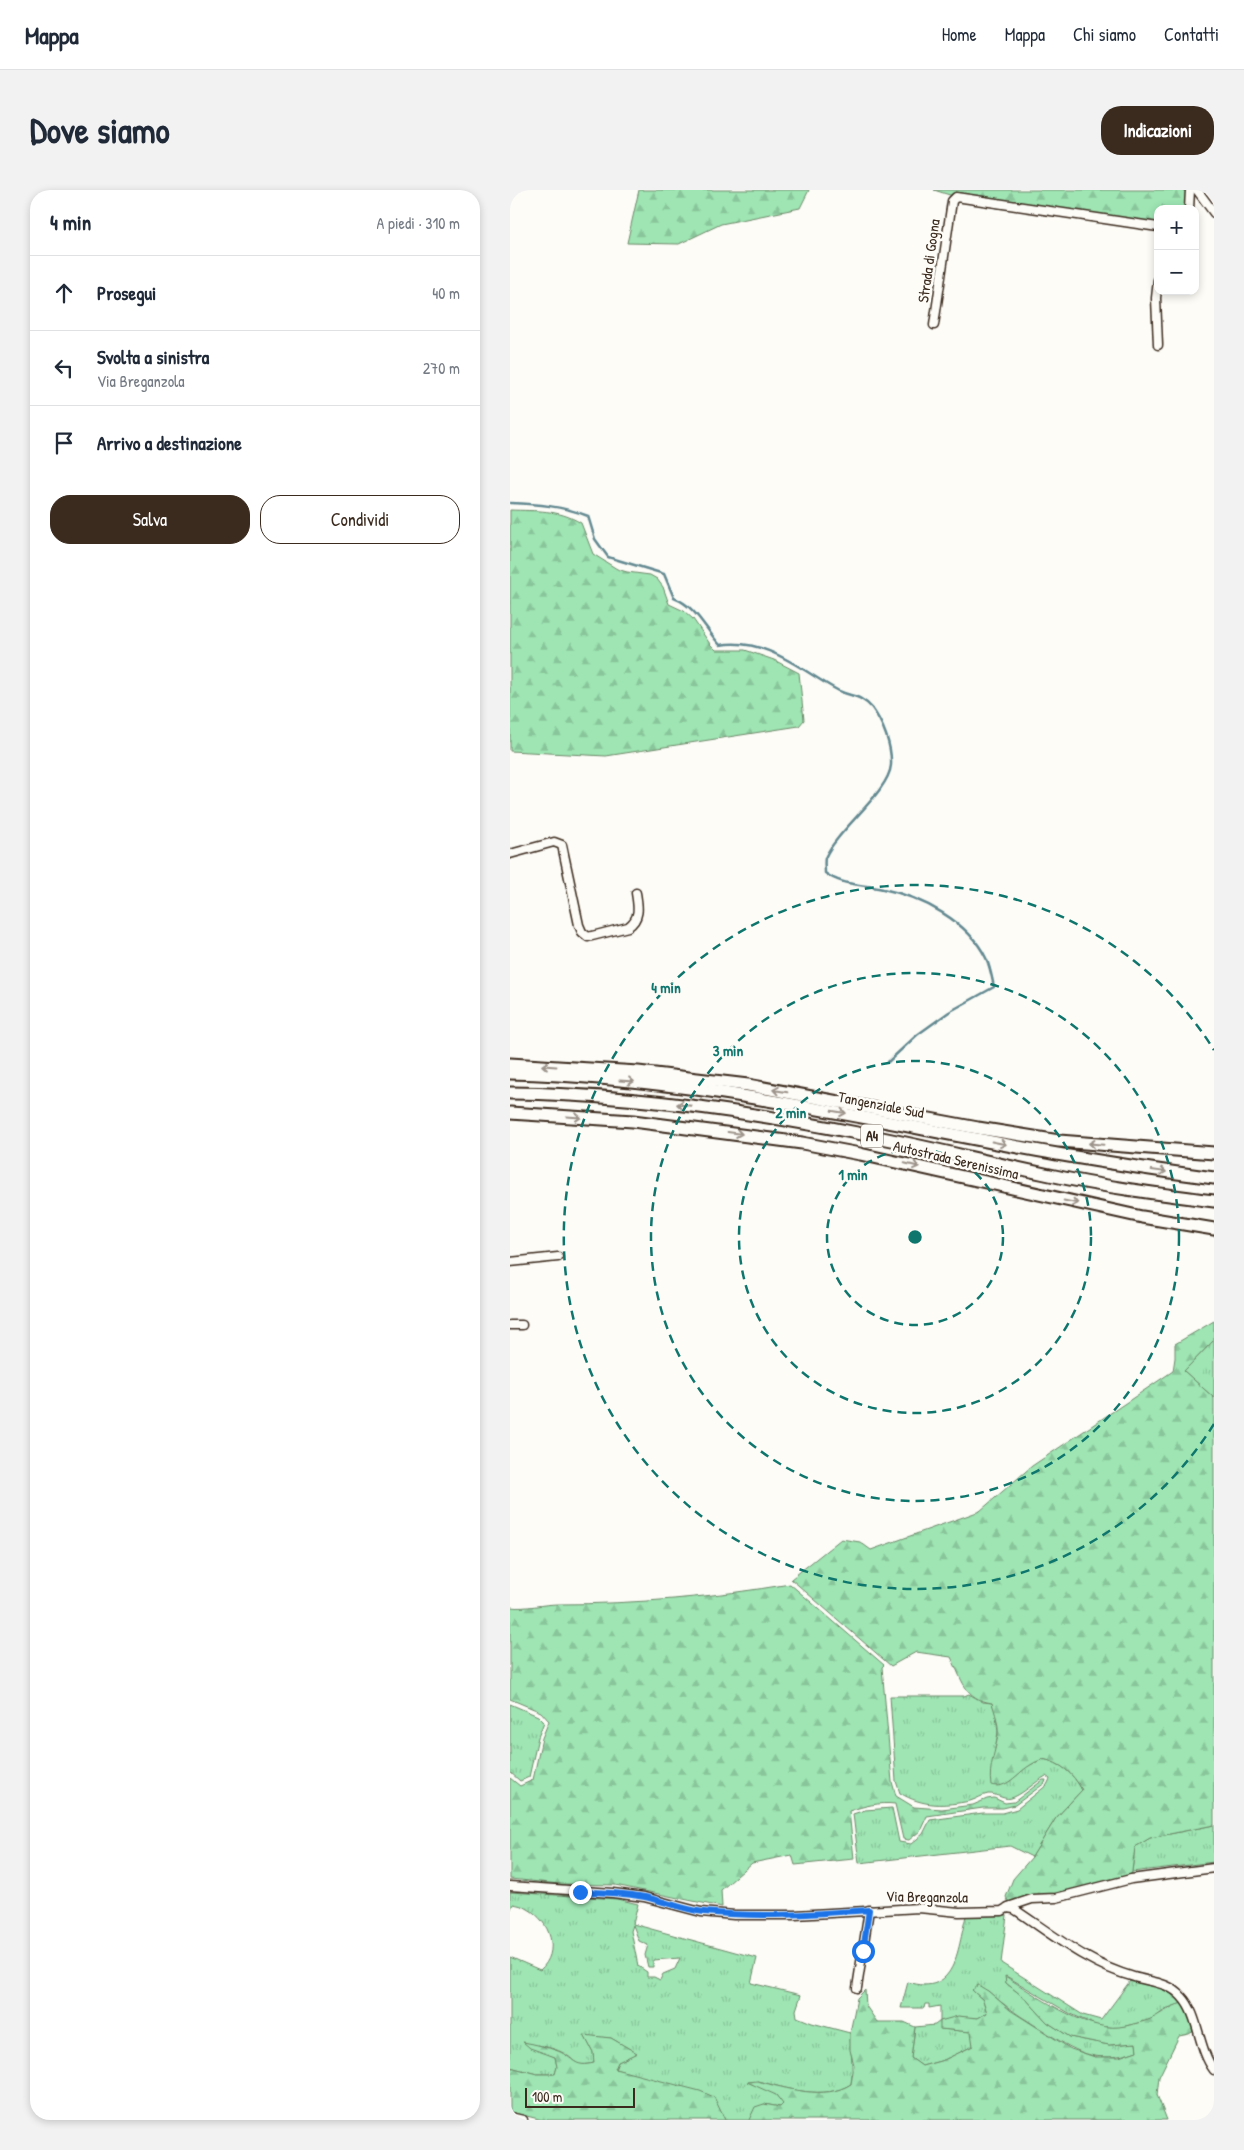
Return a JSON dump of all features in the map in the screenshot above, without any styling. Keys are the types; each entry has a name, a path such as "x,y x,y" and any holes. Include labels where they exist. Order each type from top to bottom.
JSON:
{"highway":[{"name":"Tangenziale Sud","path":"510,1064 638,1072 748,1086 1059,1141 1214,1153"},
{"name":"Tangenziale Sud","path":"510,1073 637,1082 746,1096 865,1116 1056,1154 1214,1178"},
{"name":"Autostrada Serenissima","path":"510,1093 636,1100 746,1114 864,1134 1052,1176 1145,1192 1214,1200"},
{"name":"Autostrada Serenissima","path":"510,1113 651,1123 802,1143 869,1156 1132,1215 1214,1229"}],"street":[{"path":"1189,205 1190,190"},
{"path":"1197,190 1214,213"},
{"name":"Strada di Gogna","path":"934,325 952,202 956,196 1154,226"},
{"path":"1156,295 1158,345"},
{"path":"510,854 554,842 562,845 579,925 582,932 588,936 628,927 633,924 637,915 636,893"},
{"path":"510,1262 558,1257"},
{"path":"510,1325 522,1325"},
{"name":"Via Breganzola","path":"510,1886 613,1892 644,1897 701,1912 734,1915 794,1915 918,1908 959,1912 1002,1911 1032,1899 1056,1898 1131,1879 1214,1868"},
{"path":"1007,1908 1014,1909 1083,1954 1119,1972 1165,1984 1175,1990 1188,2004 1207,2061 1214,2070"},
{"path":"857,1988 869,1910"},
{"path":"510,2117 523,2120"}],"green space":[{"path":"639,190 809,190 800,208 721,224 679,244 627,243"},
{"path":"934,190 1190,190 1189,205 1154,205 1154,226 956,197"},
{"path":"510,510 555,513 581,523 593,554 617,569 650,575 657,579 663,587 669,604 684,611 693,619 716,650 745,650 774,660 799,673 804,720 799,726 606,756 510,751"},
{"path":"1214,1321 1214,1340 1184,1371 1214,1398 1214,1825 1150,1838 1135,1847 1131,1879 1011,1906 1006,1897 1013,1879 1032,1857 1056,1818 1082,1790 1078,1784 1061,1766 1043,1759 1025,1769 1007,1783 997,1786 991,1785 991,1765 998,1730 992,1703 975,1697 965,1687 951,1657 916,1652 891,1666 791,1579 841,1539 860,1542 871,1550 980,1511 1032,1466 1173,1371 1175,1344"},
{"path":"1214,1340 1214,1398 1184,1371"},
{"path":"790,1584 884,1665 882,1667 892,1782 896,1796 914,1807 942,1809 973,1805 994,1798 1005,1803 1014,1802 1043,1780 1046,1780 1045,1783 1015,1805 927,1816 920,1831 909,1840 903,1839 895,1804 872,1805 849,1811 854,1859 795,1865 792,1855 752,1863 721,1890 722,1907 615,1885 560,1884 510,1879 510,1778 520,1786 533,1780 542,1738 549,1721 541,1712 510,1699 510,1607 675,1599 733,1593"},
{"path":"969,1694 983,1702 992,1703 996,1714 998,1732 995,1749 1009,1782 1028,1766 1043,1759 1055,1763 1066,1770 1082,1790 1056,1818 1032,1857 1010,1846 859,1863 853,1814 865,1810 892,1808 899,1842 911,1844 923,1834 930,1820 983,1813 1003,1813 1017,1809 1047,1785 1050,1779 1046,1776 1011,1798 988,1794 970,1801 951,1804 925,1803 900,1793 896,1781 890,1696 964,1696"},
{"path":"510,1704 538,1716 544,1722 538,1737 529,1777 520,1781 510,1772"},
{"path":"1214,1825 1214,1862 1132,1872 1135,1847 1150,1838"},
{"path":"510,1892 617,1899 638,1904 633,1924 757,1958 751,1983 801,1995 796,2010 797,2017 850,2033 851,2084 829,2092 817,2092 793,2090 757,2081 776,2095 784,2104 780,2107 764,2104 749,2120 725,2120 721,2112 656,2081 615,2069 618,2062 636,2053 611,2038 585,2036 593,2052 594,2063 583,2065 562,2052 538,2045 548,2054 555,2057 557,2067 555,2074 537,2074 510,2067 510,1957 540,1970 550,1955 551,1946 547,1929 536,1914 525,1907 513,1904 510,1911","holes":["633,1925 639,1941 648,1945 645,1955 648,1967 653,1967 653,1960 680,1958 675,1969 663,1974 660,1980 654,1977 647,1977 647,1972 638,1966 631,1931"]},
{"path":"1007,1915 1001,1963 1083,2015 1101,2020 1130,1981 1165,1990 1183,2003 1165,2009 1154,2019 1118,2028 1097,2026 1069,2013 1006,1976 1006,1983 1026,1999 1047,2022 1070,2037 1109,2045 1136,2043 1137,2051 1109,2057 1086,2054 1065,2044 1027,2020 1007,2007 988,1991 972,1990 983,2000 987,2013 978,2018 958,2017 941,2029 972,2032 973,2046 944,2060 922,2066 911,2058 915,2027 935,2025 940,2021 940,2006 929,2008 929,2004 925,2004 924,2008 901,2008 908,1982 924,1985 936,1983 945,1977 952,1968 966,1916"},
{"path":"1005,1976 1060,2010 1106,2027 1122,2027 1145,2021 1183,2003 1190,2015 1194,2031 1179,2036 1159,2077 1157,2095 1167,2120 749,2120 755,2107 764,2104 780,2107 783,2104 776,2095 747,2082 757,2081 805,2092 829,2092 851,2084 854,2065 850,2050 850,2033 857,1998 865,1990 866,2006 877,2022 904,2022 915,2027 911,2058 922,2066 944,2060 973,2046 971,2032 940,2029 940,2021 958,2016 978,2018 987,2013 983,2000 972,1990 978,1985 1010,2010 1071,2049 1095,2057 1119,2057 1137,2051 1136,2043 1109,2045 1070,2037 1047,2022 1026,1999 1006,1983"},
{"path":"584,2035 611,2038 637,2053 618,2062 615,2069 700,2091 714,2097 725,2120 543,2120 510,2112 510,2067 537,2074 555,2074 557,2067 555,2057 530,2048 523,2042 558,2051 574,2062 582,2064 594,2063 593,2052"}],"waterway":[{"path":"510,503 550,506 588,516 595,539 608,557 664,574 674,598 695,613 720,645 737,644 753,646 768,651 839,691 860,698 872,708 880,721 888,743 891,758 888,776 882,787 831,847 825,858 825,873 838,880 875,887 913,898 956,922 978,945 987,961 994,987 949,1012 917,1035 888,1062"}],"route":[{"path":"580,1892 613,1892 644,1897 701,1912 734,1915 794,1915 869,1910 863,1951"}]}
